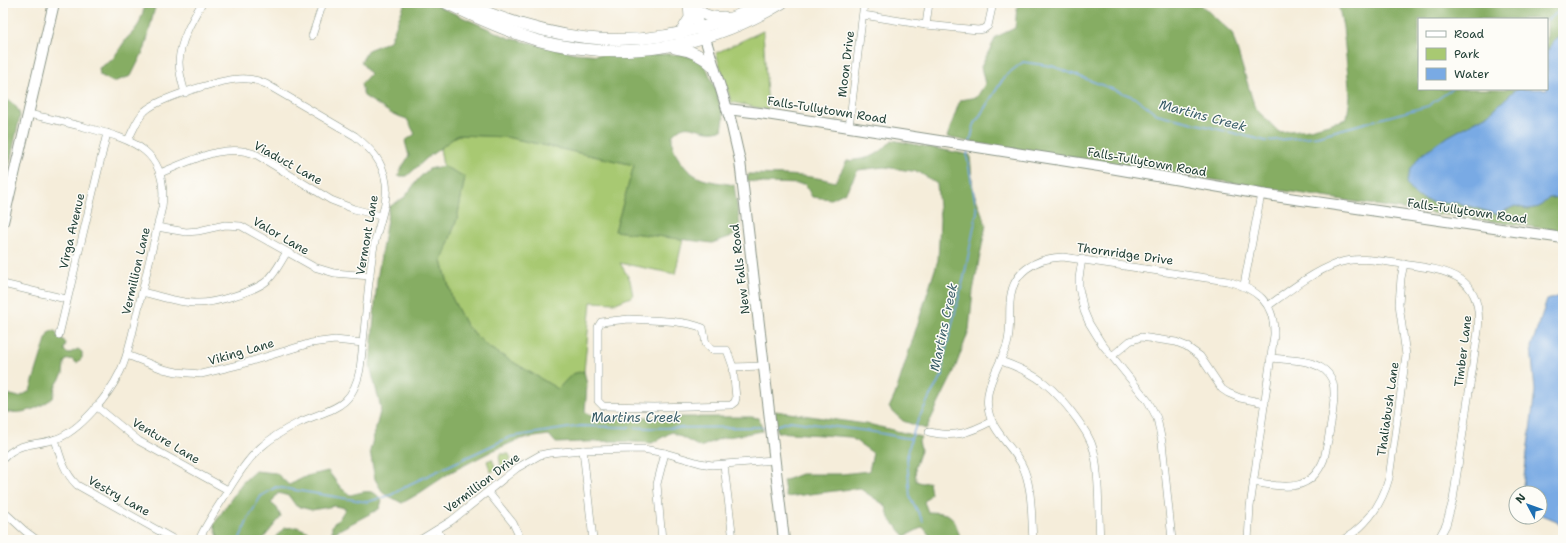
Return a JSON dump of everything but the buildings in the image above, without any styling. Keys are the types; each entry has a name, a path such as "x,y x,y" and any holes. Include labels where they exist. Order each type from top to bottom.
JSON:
{"main road":[{"path":"446,3 503,29 550,43 588,49 616,51 666,47 693,52 707,60 713,66"},
{"path":"464,3 521,25 544,31 576,38 612,40 632,40 680,34 703,33 749,21 782,3"},
{"path":"680,34 690,18 689,3"},
{"path":"689,3 699,12 709,17 723,18 741,14"},
{"path":"666,47 703,33 762,3"}],"street":[{"path":"3,222 54,3"},
{"path":"185,93 179,70 180,54 184,38 202,3"},
{"path":"312,36 323,3"},
{"name":"New Falls Road","path":"689,3 703,33 727,109 740,160 784,540"},
{"name":"Moon Drive","path":"848,127 864,3"},
{"path":"926,25 929,3"},
{"path":"863,15 926,25 984,29 990,23 993,3"},
{"name":"Vermont Lane","path":"128,140 142,113 168,98 230,80 240,78 258,80 292,98 350,133 373,152 382,166 386,188 373,250 363,343 358,378 355,387 347,399 334,409 298,423 273,437 252,456 228,490 198,540"},
{"name":"Falls-Tullytown Road","path":"727,109 1099,166 1261,194 1563,238"},
{"name":"Vermillion Lane","path":"3,459 16,448 56,439 72,431 96,406 115,381 127,355 158,228 164,194 160,172 149,155 138,145 107,133 28,114"},
{"name":"Virga Avenue","path":"59,335 66,299 107,133"},
{"name":"Viaduct Lane","path":"160,172 220,152 233,150 246,151 257,155 331,200 354,209 381,216"},
{"path":"1244,285 1261,194"},
{"name":"Valor Lane","path":"158,228 186,232 198,231 217,226 233,225 247,229 323,271 370,276"},
{"path":"142,292 195,303 217,300 247,291 262,284 271,276 287,252"},
{"name":"Thornridge Drive","path":"1033,540 1029,493 1024,472 1017,457 992,421 988,407 988,394 1010,335 1010,298 1016,282 1021,274 1032,264 1044,259 1063,256 1227,281 1244,285 1256,293 1268,306 1272,314 1274,328 1265,403 1253,482 1248,540"},
{"path":"1082,259 1079,288 1084,311 1093,332 1148,402 1157,418 1162,442 1172,540"},
{"name":"Timber Lane","path":"1268,306 1318,272 1337,264 1365,259 1404,264 1453,274 1459,277 1472,292 1479,311 1478,330 1453,500 1446,525 1438,540"},
{"name":"Thaliabush Lane","path":"1343,540 1357,529 1377,508 1386,490 1389,478 1406,355 1398,304 1404,264"},
{"path":"3,284 66,299"},
{"path":"628,319 698,326 703,328 706,344 712,350 727,350 733,367 736,398 735,402 731,405 654,407 603,406 598,402 598,327 601,322 628,319"},
{"path":"1112,356 1130,341 1141,337 1176,342 1186,346 1200,356 1222,389 1228,394 1265,403"},
{"name":"Viking Lane","path":"127,355 163,369 201,374 242,364 311,343 335,340 363,343"},
{"path":"1253,482 1298,486 1313,478 1321,467 1324,459 1333,406 1333,382 1324,369 1304,362 1271,358"},
{"path":"1001,361 1028,372 1048,384 1063,400 1091,441 1095,457 1100,540"},
{"path":"733,367 764,366"},
{"name":"Venture Lane","path":"96,406 139,440 228,490"},
{"path":"929,432 958,435 977,429 992,421"},
{"name":"Vestry Lane","path":"56,439 62,464 66,473 77,485 175,540"},
{"name":"Vermillion Drive","path":"420,540 451,521 517,468 540,456 560,451 636,449 664,453 700,463 724,465 774,460"},
{"path":"583,450 593,540"},
{"path":"662,540 657,484 664,453"},
{"path":"724,465 733,540"},
{"path":"488,492 513,523 521,540"},
{"path":"3,511 25,531 38,540"},
{"path":"437,530 443,540"}],"green space":[{"path":"146,3 156,3 145,48 131,76 113,82 100,75 99,68 112,60 127,38 134,31 139,24"},
{"path":"405,3 431,3 509,38 575,53 614,56 667,54 684,55 698,59 707,69 716,91 724,118 722,130 711,131 690,127 681,128 672,136 672,142 676,155 680,161 694,175 708,180 734,185 741,233 712,243 615,231 634,165 506,137 458,135 427,158 407,176 398,176 409,156 405,141 415,134 407,119 392,114 364,96 361,84 370,74 361,62 368,50 390,41"},
{"path":"1021,3 1199,3 1232,33 1255,108 1279,132 1310,129 1347,119 1350,96 1343,27 1338,3 1563,3 1563,37 1557,38 1548,50 1548,18 1418,18 1418,90 1515,90 1489,114 1440,141 1416,196 1432,202 1458,203 1497,214 1515,206 1528,209 1539,207 1549,198 1563,197 1563,231 1401,209 970,142 947,137 960,100 977,97 985,84 981,67 996,37 1015,28 1017,7"},
{"path":"763,31 768,110 731,102 716,53"},
{"path":"3,98 14,105 20,116 9,167 3,164"},
{"path":"458,135 506,137 634,165 615,231 683,239 675,274 620,263 630,280 633,296 616,303 591,302 584,371 572,374 558,389 488,347 466,325 452,298 442,261 457,219 465,177 443,166 440,148"},
{"path":"892,140 970,155 973,190 986,225 973,291 969,330 953,374 926,429 903,421 889,408 895,395 938,260 940,219 937,184 919,172 884,167 858,170 846,192 831,199 812,197 805,184 764,183 748,181 747,178 749,174 803,176 835,182 847,161 867,158 877,154"},
{"path":"443,166 465,177 457,219 442,261 452,298 466,325 488,347 558,389 572,374 584,371 587,385 585,412 593,417 751,417 759,418 763,431 722,438 700,447 672,432 652,443 612,441 556,443 549,435 520,439 492,451 451,472 402,503 383,493 375,479 370,451 381,408 370,366 377,280 389,207 405,197 419,178 429,169"},
{"path":"54,330 66,343 64,350 68,354 78,349 82,352 82,358 77,363 71,359 66,360 64,363 63,374 55,387 53,398 31,410 6,412 3,415 3,393 19,397 30,391 48,333"},
{"path":"775,411 872,425 921,437 919,441 921,450 915,468 916,481 922,483 929,482 931,494 924,502 928,512 943,513 954,520 961,540 933,540 923,527 905,536 889,518 886,506 859,488 786,497 783,481 801,474 842,474 869,471 873,453 850,437 777,432"},
{"path":"501,454 509,454 511,459 503,467 501,467 499,456"},
{"path":"492,459 496,469 491,472 487,461"},
{"path":"255,471 276,473 289,485 307,476 328,471 341,488 350,495 372,492 382,501 379,509 335,532 332,532 332,525 339,519 346,508 334,506 312,510 296,506 289,496 278,493 271,503 277,508 281,517 262,540 219,540 214,524 242,483"},
{"path":"297,527 323,538 323,540 273,540 284,528"}],"water":[{"path":"1563,37 1563,197 1549,198 1539,207 1528,209 1515,206 1497,214 1458,203 1432,202 1416,196 1406,183 1411,169 1420,156 1440,141 1489,114 1515,90 1548,90 1548,50 1557,38"},
{"path":"1563,295 1563,530 1557,521 1548,517 1548,485 1523,485 1535,391 1531,347 1547,300"}],"waterway":[{"name":"Martins Creek","path":"1548,19 1563,8"},
{"name":"Martins Creek","path":"970,143 974,125 1005,76 1023,62 1052,66 1136,98 1157,114 1266,141 1317,136 1428,106 1451,90"},
{"name":"Martins Creek","path":"775,426 790,421 868,431 911,439 918,420 931,394 943,375 943,361 964,277 977,212 967,157 968,150"},
{"name":"Martins Creek","path":"239,540 249,517 261,496 276,487 367,502 391,495 410,484 510,437 581,426 651,428 767,427"},
{"path":"911,439 907,457 910,497 923,521"}]}
